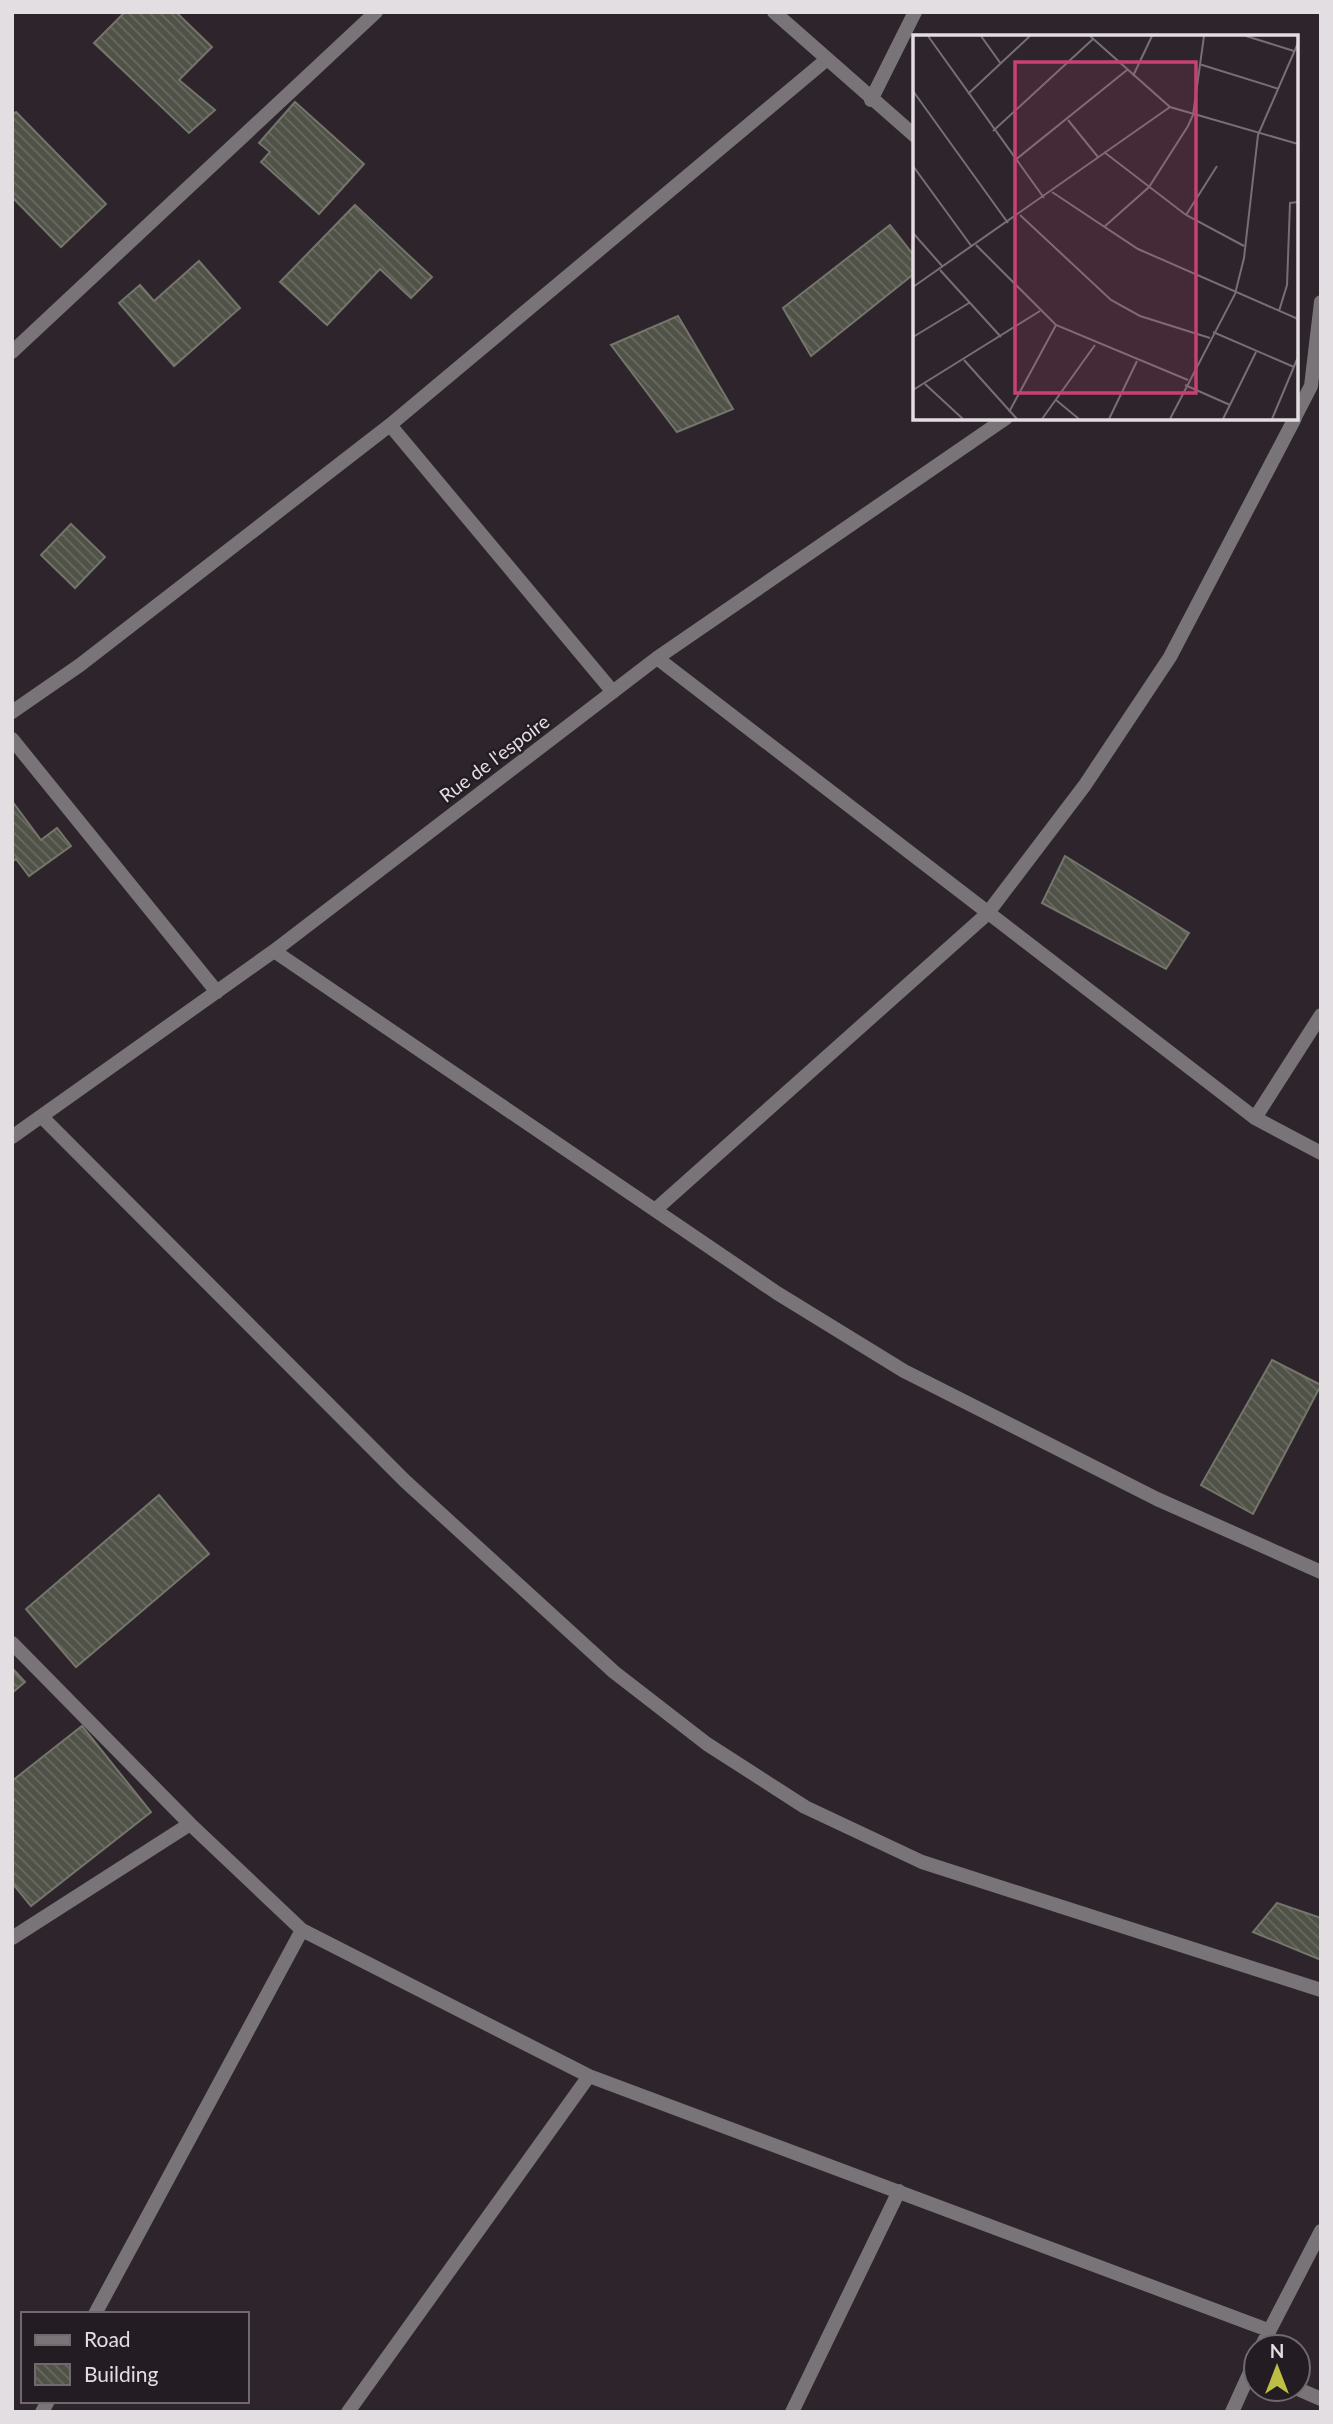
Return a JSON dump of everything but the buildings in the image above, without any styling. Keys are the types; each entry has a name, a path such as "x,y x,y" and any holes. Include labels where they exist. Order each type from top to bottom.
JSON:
{"street":[{"path":"12,352 376,12"},
{"path":"774,12 913,134"},
{"path":"871,100 915,12"},
{"path":"12,712 80,665 390,425 826,60"},
{"path":"1298,413 1316,387 1321,302"},
{"path":"1298,382 1316,387"},
{"name":"Rue de l'espoire","path":"12,1137 274,951 657,658 1003,420"},
{"path":"655,1210 987,914 1085,785 1170,657 1293,420"},
{"path":"390,425 613,692"},
{"path":"657,658 1255,1118 1321,1153"},
{"path":"12,739 217,992"},
{"path":"274,951 777,1293 904,1371 1157,1499 1321,1572"},
{"path":"1255,1118 1321,1015"},
{"path":"43,1117 405,1481 614,1672 707,1744 805,1807 922,1861 1321,1990"},
{"path":"12,1643 190,1824 302,1930 589,2076 1268,2330"},
{"path":"12,1938 190,1824"},
{"path":"96,2312 302,1930"},
{"path":"348,2412 589,2076"},
{"path":"792,2412 899,2191"},
{"path":"1267,2333 1321,2231"},
{"path":"1232,2412 1242,2392"}]}
